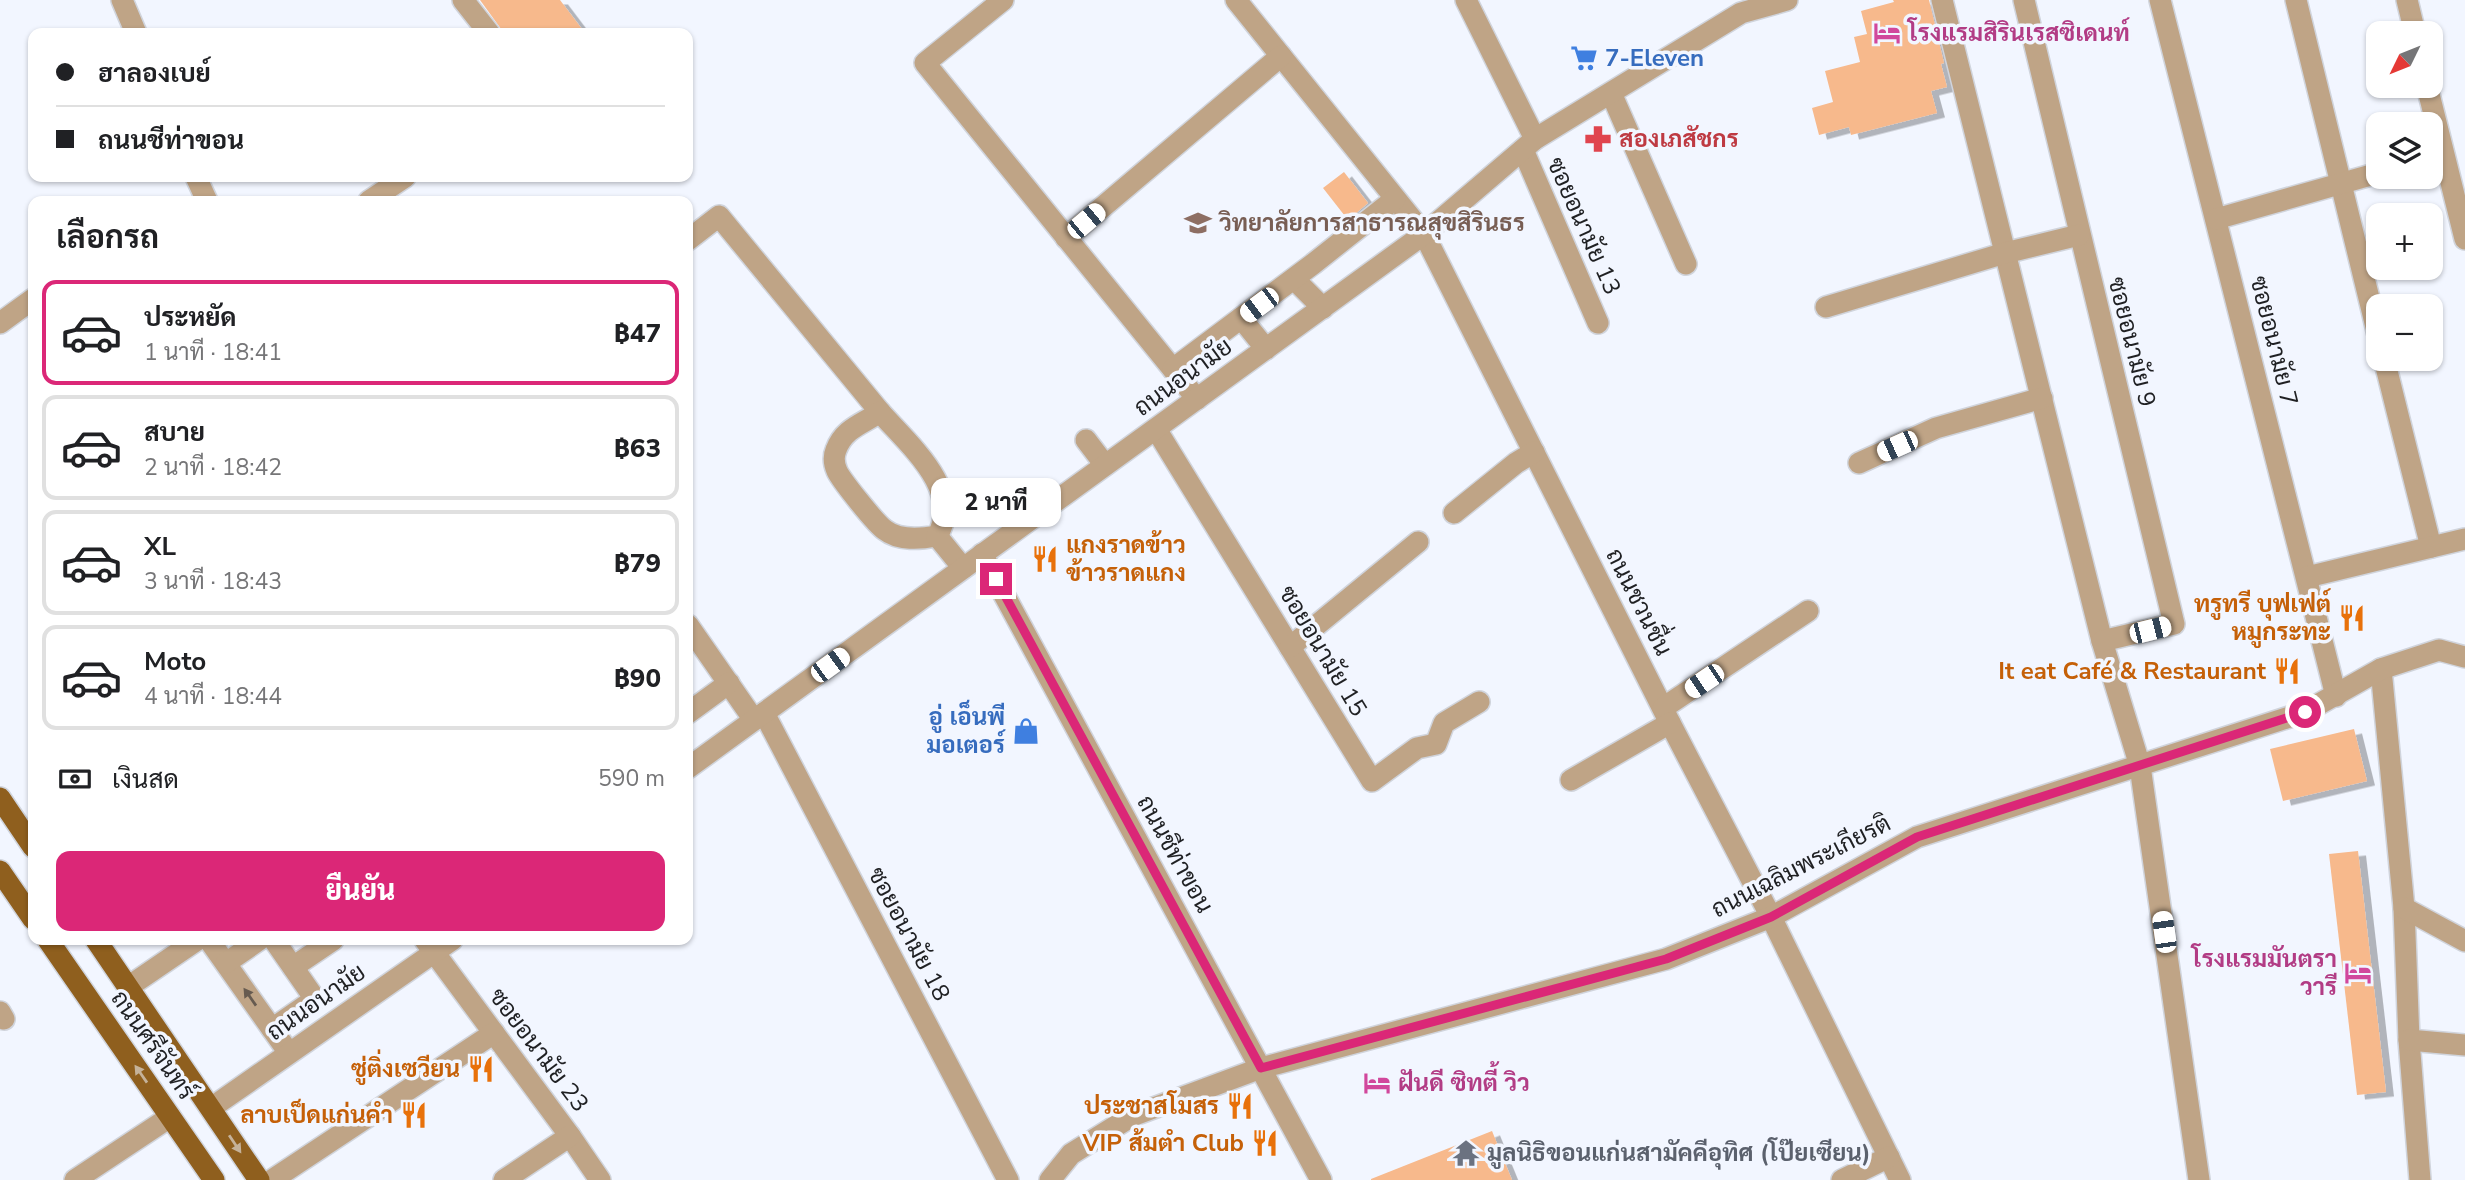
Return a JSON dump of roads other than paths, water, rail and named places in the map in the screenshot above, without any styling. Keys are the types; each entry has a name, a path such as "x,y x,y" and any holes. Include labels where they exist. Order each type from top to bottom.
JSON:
{"main road":[{"path":"0,798 28,839"},
{"path":"0,871 28,912"},
{"name":"ถนนศรีจันทร์","path":"51,945 214,1180"},
{"name":"ถนนศรีจันทร์","path":"99,945 259,1180"},
{"path":"175,1123 211,1108"}],"street":[{"path":"122,0 134,28"},
{"path":"463,0 485,28"},
{"path":"1003,0 925,63 1197,399"},
{"name":"ถนนชวนชื่น","path":"1236,0 1424,234 1666,715 1771,917 1900,1180"},
{"name":"ซอยอนามัย 13","path":"1466,0 1529,145 1598,323"},
{"name":"ถนนอนามัย","path":"693,764 1424,234 1529,145 1741,13 1787,0"},
{"path":"1942,0 2102,642 2140,766 2199,1180"},
{"name":"ซอยอนามัย 9","path":"2024,0 2078,235 2174,624 2102,642"},
{"name":"ซอยอนามัย 7","path":"2160,0 2336,696"},
{"path":"2296,0 2368,294"},
{"path":"2407,0 2412,21"},
{"path":"1066,237 1281,56"},
{"path":"1611,93 1686,264"},
{"path":"2443,175 2465,239"},
{"path":"2216,219 2366,176"},
{"path":"376,196 398,182"},
{"path":"1173,369 1294,279 1395,199"},
{"path":"693,236 719,216 940,485 945,510 943,528 937,537"},
{"path":"1826,307 2005,253 2078,235"},
{"path":"1294,279 1323,308"},
{"path":"0,323 28,303"},
{"path":"1241,318 1266,349"},
{"path":"2387,371 2431,547"},
{"path":"1859,463 1936,428 2042,398"},
{"path":"880,412 844,435 835,450 834,460 838,473 884,530 901,538 937,537"},
{"name":"ซอยอนามัย 15","path":"1156,429 1372,782 1417,748 1436,744 1444,723 1479,702"},
{"path":"1086,440 1105,465"},
{"path":"1454,513 1534,452"},
{"path":"937,537 963,568"},
{"path":"2307,577 2465,539"},
{"path":"1290,647 1418,542"},
{"name":"ถนนชีท่าขอน","path":"982,554 1321,1180"},
{"path":"1571,780 1666,715 1808,611"},
{"name":"ซอยอนามัย 18","path":"693,632 729,683 759,717 1008,1180"},
{"name":"ถนนเฉลิมพระเกียรติ","path":"1050,1180 1071,1154 1132,1116 1261,1068 1666,959 1771,917 1917,837 2305,712 2381,669 2439,650 2465,657"},
{"path":"2381,669 2404,908 2409,1040 2420,1180"},
{"path":"693,709 729,683"},
{"path":"2404,908 2465,942"},
{"path":"128,987 190,945"},
{"path":"213,945 289,1053"},
{"path":"226,963 252,945"},
{"path":"272,1029 315,999 278,945"},
{"path":"293,967 326,945"},
{"name":"ถนนอนามัย","path":"211,1108 289,1053 429,946"},
{"name":"ซอยอนามัย 23","path":"429,946 600,1180"},
{"path":"272,1180 494,1033"},
{"path":"2409,1040 2465,1045"},
{"path":"75,1180 175,1123"},
{"path":"504,1180 570,1136"},
{"path":"1843,1180 1889,1157"}],"place":[{"name":"โรงแรมสิรินเรสซิเดนท์","path":"1887,33"},
{"name":"7-Eleven","path":"1584,58"},
{"name":"สองเภสัชกร","path":"1598,139"},
{"name":"วิทยาลัยการสาธารณสุขสิรินธร","path":"1198,223"},
{"name":"แกงราดข้าว ข้าวราดแกง","path":"1045,559"},
{"name":"ทรูทรี บุฟเฟต์ หมูกระทะ","path":"2352,618"},
{"name":"It eat Café & Restaurant","path":"2287,671"},
{"name":"อู่ เอ็นพี มอเตอร์","path":"1026,731"},
{"name":"โรงแรมมันตรา วารี","path":"2358,973"},
{"name":"ซู่ติ่งเซวียน","path":"481,1069"},
{"name":"ฝันดี ซิทตี้ วิว","path":"1377,1083"},
{"name":"ประชาสโมสร","path":"1240,1106"},
{"name":"ลาบเป็ดแก่นคำ","path":"414,1115"},
{"name":"VIP ส้มตำ Club","path":"1265,1143"},
{"name":"มูลนิธิขอนแก่นสามัคคีอุทิศ (โป๊ยเซียน)","path":"1466,1153"}]}
